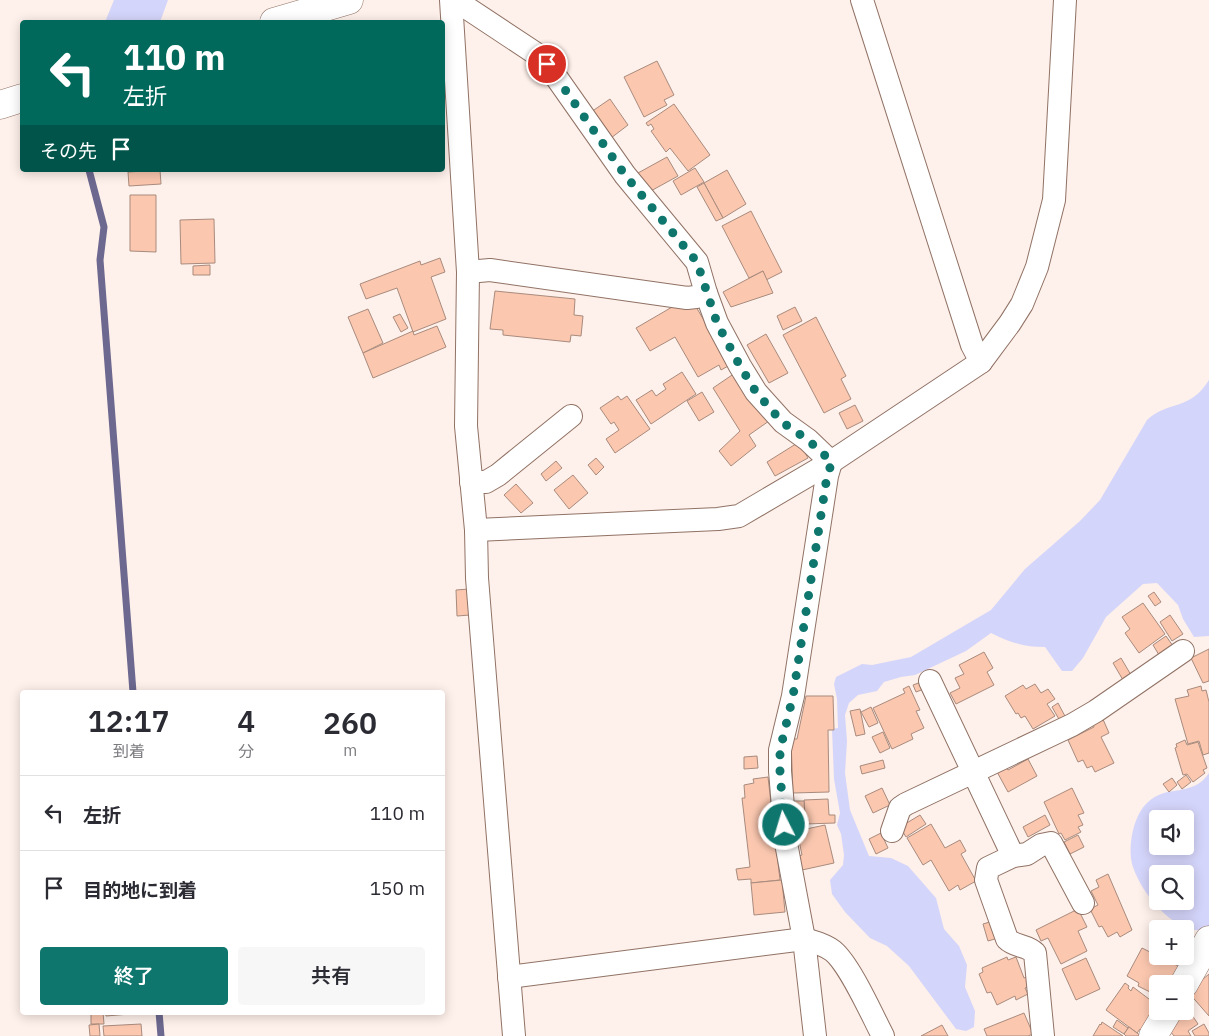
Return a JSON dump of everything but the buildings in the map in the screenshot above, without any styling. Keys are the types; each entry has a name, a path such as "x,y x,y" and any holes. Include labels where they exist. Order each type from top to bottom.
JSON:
{"main road":[{"path":"281,20 349,0"},
{"path":"0,105 20,99"},
{"path":"1189,975 1209,940"},
{"path":"1154,1036 1163,1020"}],"street":[{"path":"453,0 454,70 468,272 466,426 476,530 477,578 514,1036"},
{"path":"453,0 541,57 547,64 625,175 697,262 717,323 756,392 782,422 808,440 832,462"},
{"path":"862,0 972,345 981,362"},
{"path":"476,530 718,519 740,516 832,462 981,362 1022,304 1037,267 1054,200 1065,0"},
{"path":"468,272 490,270 687,298 706,293"},
{"path":"471,482 486,482 498,475 571,416"},
{"path":"815,1036 804,939 786,843 780,750 793,696 827,476 832,462"},
{"path":"892,831 900,808 906,804 1072,725 1096,711 1183,651"},
{"path":"930,681 1013,856"},
{"path":"1043,1036 1035,953 1030,948 1011,944 1007,939 986,880 988,868 1013,856 1027,854 1041,845 1051,843 1083,903"},
{"path":"509,977 804,939 819,943 834,951 847,968 883,1036"}],"shaded area":[{"path":"114,0 168,0 161,20 106,20"},
{"path":"1209,380 1209,636 1194,637 1183,619 1178,605 1157,583 1143,584 1106,617 1083,658 1072,671 1062,671 1045,647 1017,643 991,633 966,651 915,675 884,682 877,691 858,695 849,703 845,715 847,741 845,773 850,810 869,856 891,858 908,866 936,898 944,929 959,946 967,965 965,987 975,1011 974,1027 966,1031 956,1029 909,966 887,946 870,938 845,912 832,894 830,880 843,865 844,855 841,834 837,825 840,813 834,779 832,729 838,728 837,699 834,684 836,677 862,664 872,665 911,657 991,610 1025,569 1080,521 1100,500 1147,420 1163,410 1194,397"},
{"path":"1209,773 1209,928 1203,931 1194,929 1194,920 1173,920 1160,910 1194,910 1194,865 1149,865 1149,896 1140,884 1131,859 1131,842 1135,823 1138,815 1148,802 1160,794 1185,789 1202,781"}],"waterway":[{"path":"90,172 104,227 100,260 133,690"},
{"path":"159,1015 161,1036"}],"route":[{"path":"547,64 625,175 697,262 717,323 756,392 782,422 808,440 832,462 827,476 793,696 780,750 784,825"}]}
